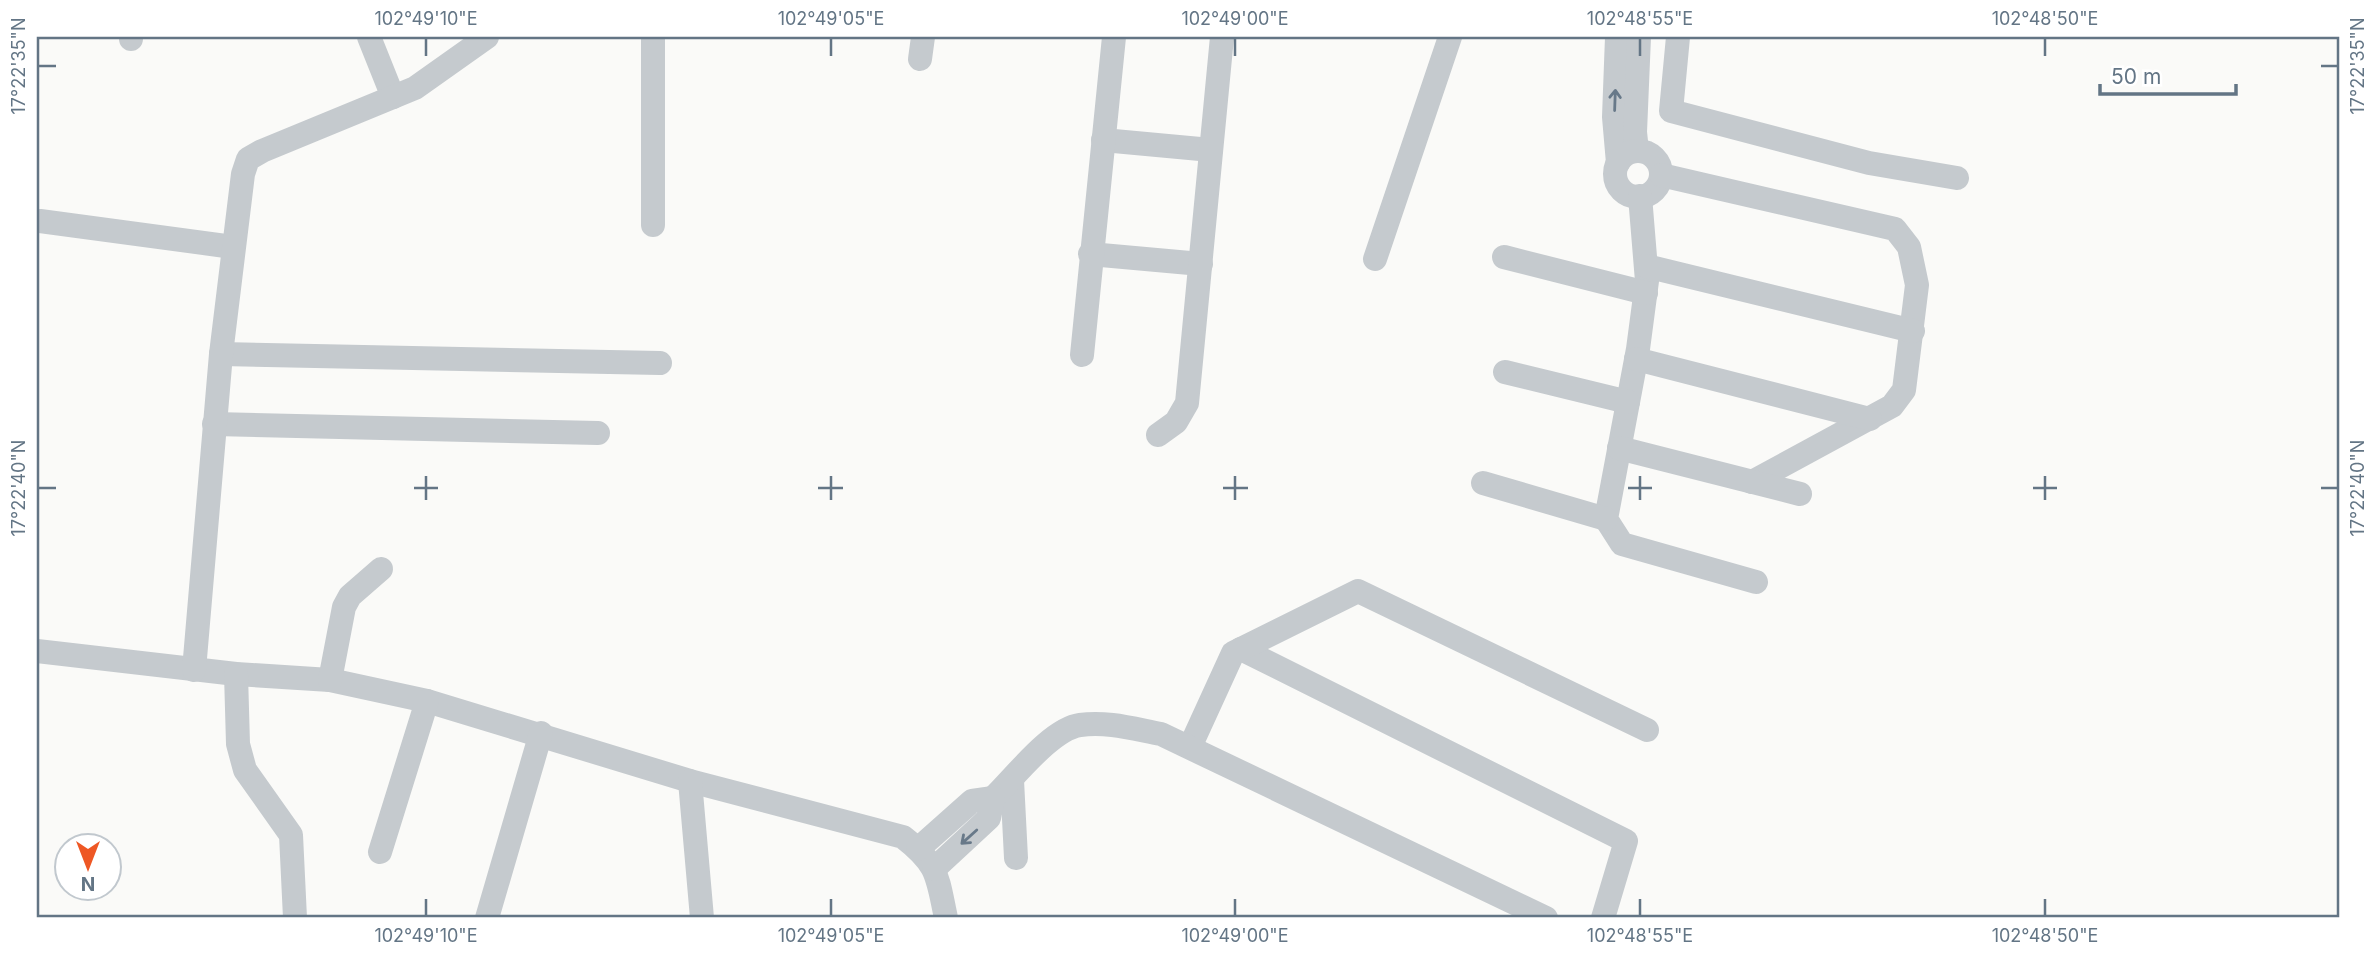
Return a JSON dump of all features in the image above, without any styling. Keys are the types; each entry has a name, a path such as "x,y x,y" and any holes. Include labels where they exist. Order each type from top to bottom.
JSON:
{"street":[{"path":"369,37 393,97"},
{"path":"194,670 221,354 233,247 248,159 262,150 415,88 487,37"},
{"path":"653,37 653,225"},
{"path":"1082,355 1090,254 1114,37"},
{"path":"1158,435 1176,422 1188,403 1222,37"},
{"path":"1376,259 1450,37"},
{"path":"1617,37 1614,117 1628,157"},
{"path":"1628,157 1651,156 1660,167 1661,174 1656,188 1640,196 1629,195 1617,185 1615,170 1628,157 1634,132 1639,37"},
{"path":"1678,37 1671,111 1869,163 1957,178"},
{"path":"1103,140 1211,150"},
{"path":"1661,174 1895,229 1909,247 1915,266 1917,285 1913,331 1903,390 1892,406 1752,482"},
{"path":"1606,519 1646,293 1640,196"},
{"path":"40,221 233,247"},
{"path":"1090,254 1201,264"},
{"path":"1504,257 1646,293"},
{"path":"1646,266 1913,331"},
{"path":"221,354 660,363"},
{"path":"1636,359 1870,419"},
{"path":"1505,372 1628,402"},
{"path":"214,424 598,433"},
{"path":"1619,448 1800,494"},
{"path":"1483,483 1606,519 1622,544 1756,582"},
{"path":"330,680 344,607 350,596 381,569"},
{"path":"1190,747 1233,653 1358,591 1647,730"},
{"path":"1241,649 1626,841 1604,918"},
{"path":"37,650 194,670 330,680 427,701 541,733 690,781 903,837 927,855 934,869 946,918"},
{"path":"236,674 238,744 245,770 291,835 295,918"},
{"path":"380,852 427,701"},
{"path":"934,869 989,818 993,798 1058,734 1077,725 1108,724 1161,734 1546,918"},
{"path":"488,918 541,733"},
{"path":"1012,780 1016,858"},
{"path":"690,781 702,918"},
{"path":"918,849 972,801 993,798"}]}
